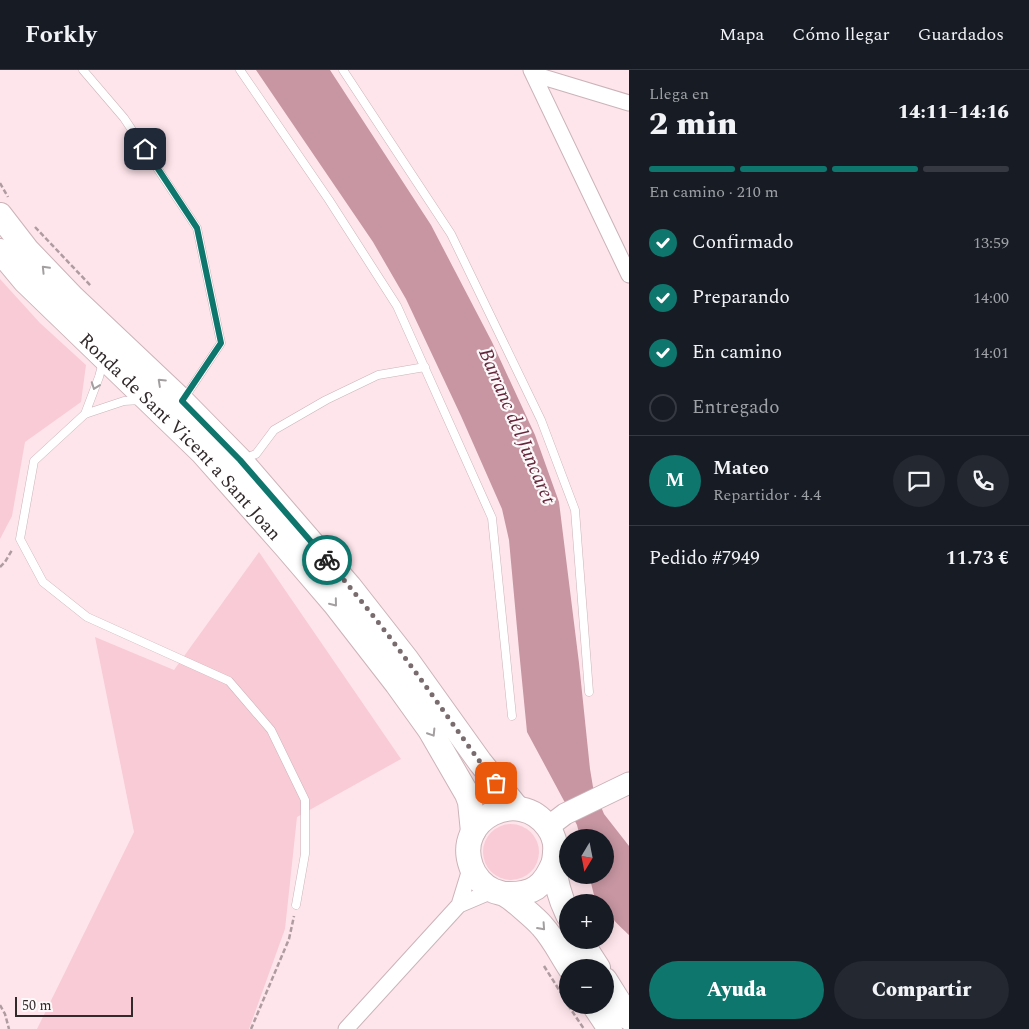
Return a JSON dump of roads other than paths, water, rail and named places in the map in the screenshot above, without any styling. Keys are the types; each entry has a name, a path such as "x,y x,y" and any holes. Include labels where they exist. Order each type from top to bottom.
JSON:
{"main road":[{"name":"Ronda de Sant Vicent a Sant Joan","path":"0,216 27,250 73,298 182,401 240,460 349,586 407,660 480,762 517,808 529,811 540,818 556,820"},
{"name":"Ronda de Sant Vicent a Sant Joan","path":"0,251 25,280 202,452 335,604 430,730 467,794 470,802 473,832 468,845 471,866"},
{"path":"499,893 518,895 530,891 541,884 549,874 554,862 556,820 629,783"},
{"path":"473,832 480,821 491,813 504,808 517,808"},
{"path":"554,862 559,896"},
{"path":"471,866 481,883 499,893 542,926 564,959"},
{"path":"614,994 629,1018"},
{"path":"600,1014 610,1029"}],"street":[{"path":"532,72 629,103"},
{"path":"532,72 629,275"},
{"path":"346,1029 459,905 471,866"},
{"path":"459,905 499,893"}],"lane":[{"path":"83,70 124,118 197,228 221,343 182,401"},
{"path":"240,70 329,200 397,306 492,518 512,716"},
{"path":"343,70 451,234 541,420 575,510 589,692"},
{"path":"85,414 99,377 104,357"},
{"path":"240,460 256,454 274,430 326,400 378,375 424,367"},
{"path":"148,400 124,401 85,414 34,461 20,539 43,582 87,617 229,681 271,730 306,800 305,854 296,905"}],"water":[{"name":"Barranc del Juncaret","path":"256,70 330,70 431,225 492,342 535,435 559,502 593,787 604,814 629,846 629,935 614,920 614,894 594,894 591,884 614,884 614,829 578,829 527,732 509,540 502,509 406,299 373,242"}]}
